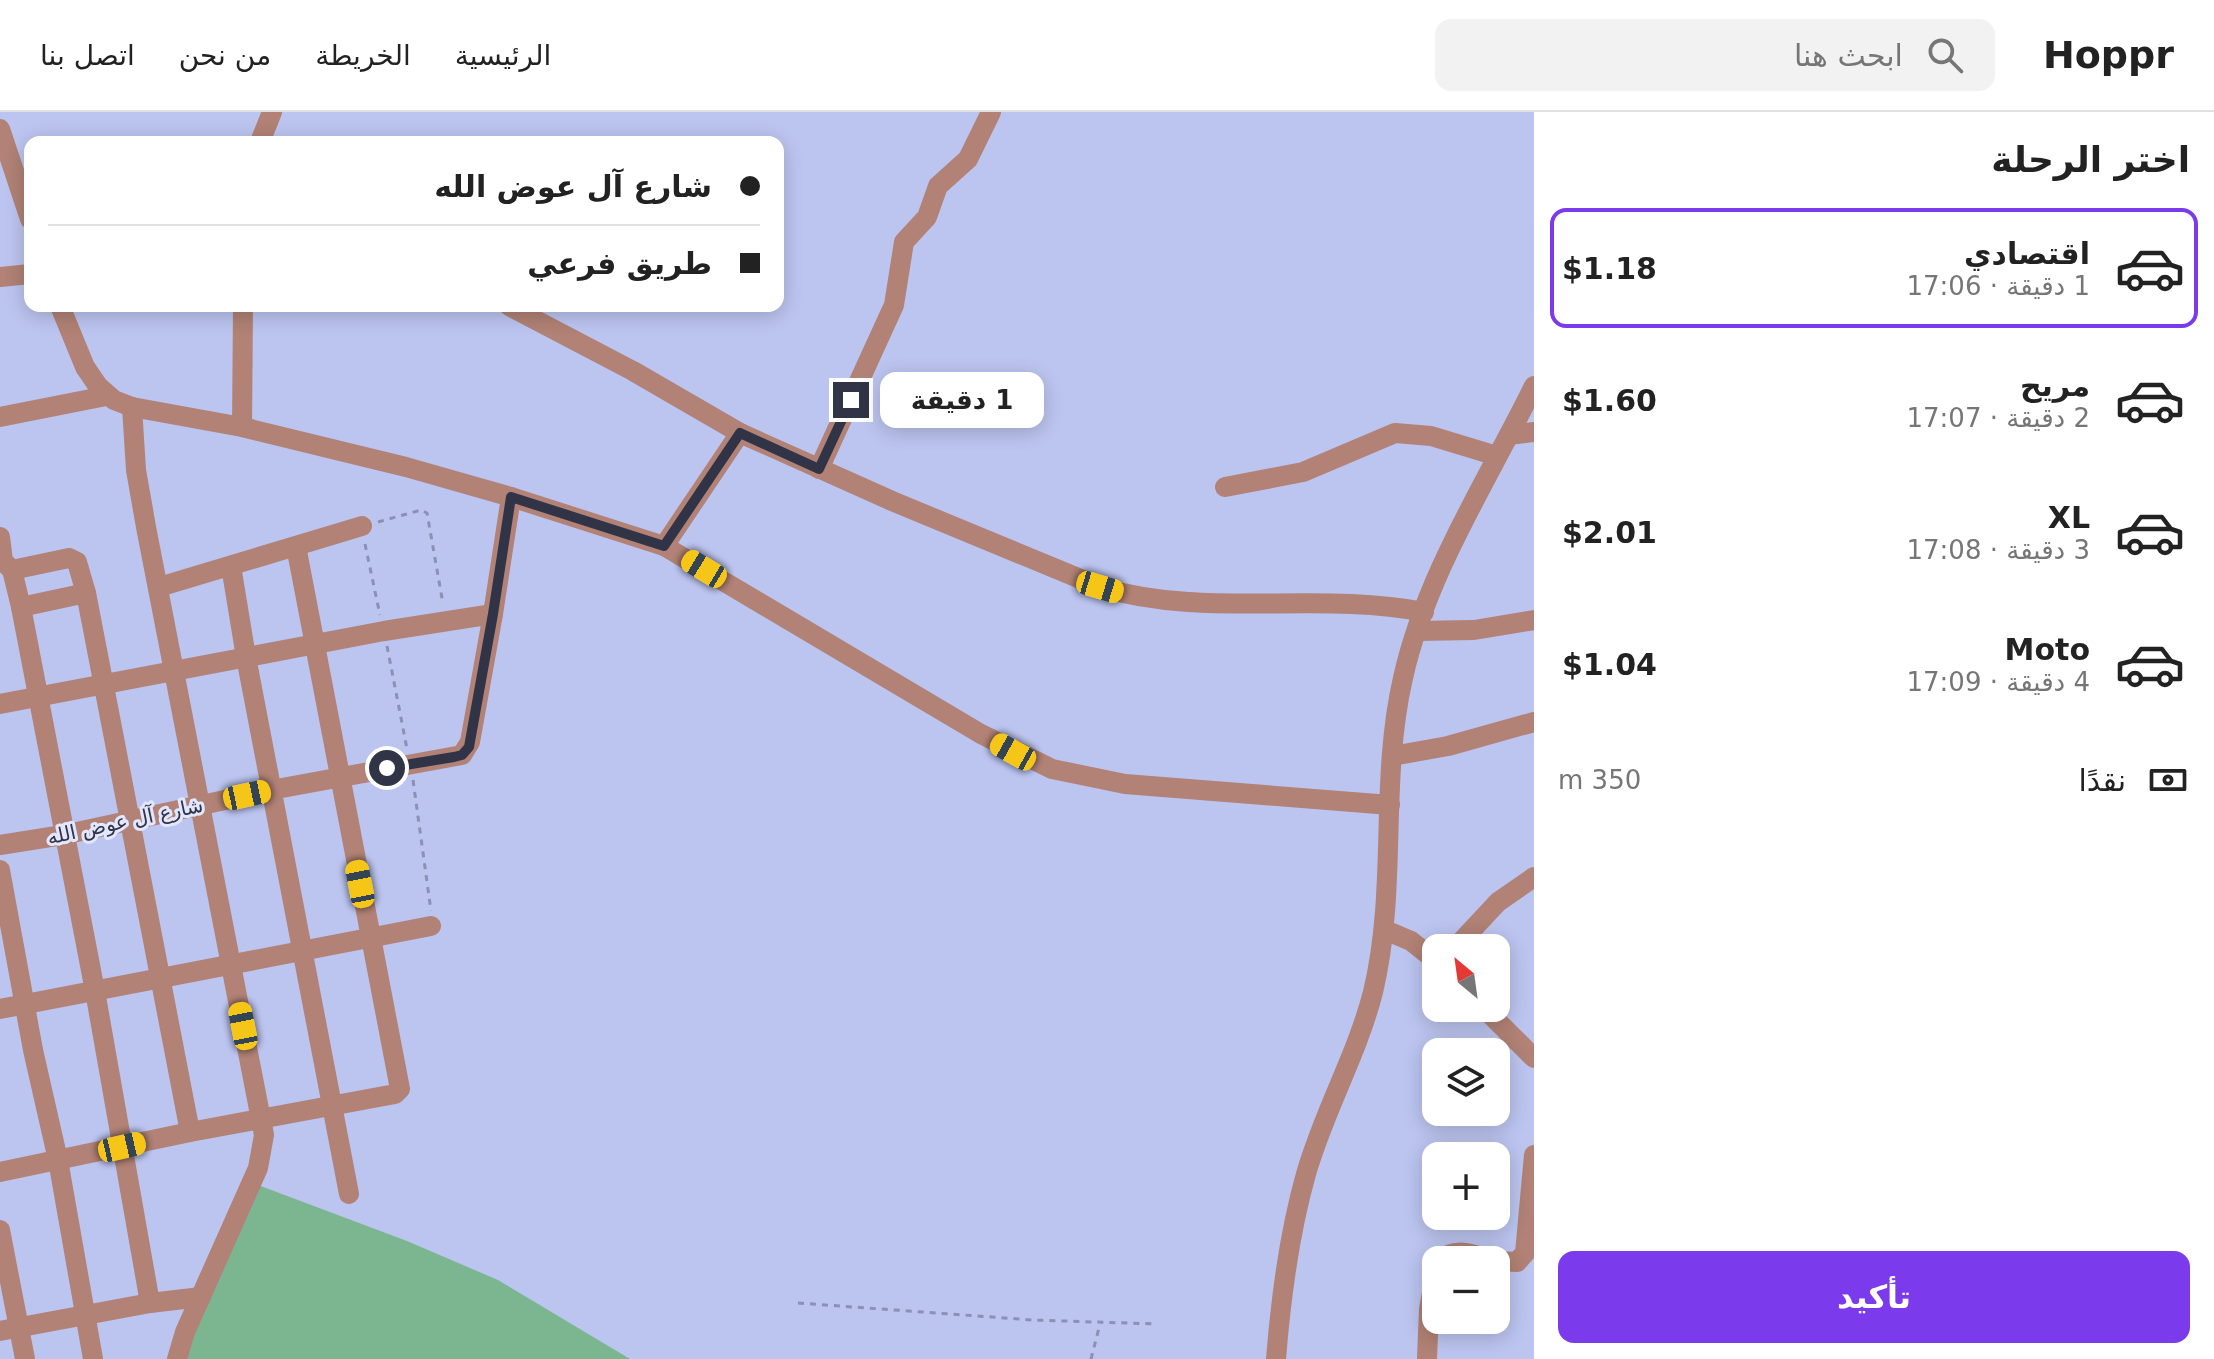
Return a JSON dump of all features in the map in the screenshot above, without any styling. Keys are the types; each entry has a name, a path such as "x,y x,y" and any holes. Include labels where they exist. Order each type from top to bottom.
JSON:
{"street":[{"path":"262,136 272,112"},
{"path":"819,469 894,305 904,242 927,217 938,186 968,159 991,112"},
{"path":"0,129 24,201"},
{"path":"0,277 24,275"},
{"path":"62,312 79,356 106,396 132,407 242,427 406,467 664,546 981,734 1052,769 1125,784 1390,805"},
{"path":"242,427 243,312"},
{"path":"520,312 633,371 740,433 892,501 1115,591 1219,604 1374,605 1420,621 1474,630 1534,620"},
{"path":"1276,1359 1283,1281 1307,1172 1358,1044 1385,930 1392,756 1402,679 1420,621 1447,558 1534,386"},
{"path":"0,417 106,396"},
{"path":"132,407 139,484 172,670 264,1144 258,1168 185,1332 177,1359"},
{"path":"1509,435 1534,432"},
{"path":"664,546 740,433"},
{"path":"1225,487 1303,472 1395,433 1431,436 1497,456"},
{"name":"شارع آل عوض الله","path":"0,845 458,756 469,747 511,497"},
{"path":"159,587 362,526"},
{"path":"0,537 5,564 21,607 95,991 150,1303"},
{"path":"0,1172 190,1132 395,1094 401,1087 296,546"},
{"path":"5,564 69,558 77,562 86,593 190,1132"},
{"path":"231,566 349,1194"},
{"path":"21,607 86,593"},
{"path":"0,704 384,631 493,614"},
{"path":"1392,756 1448,746 1534,722"},
{"path":"0,870 58,1160 93,1359"},
{"path":"1468,934 1498,902 1534,877"},
{"path":"0,1009 431,926"},
{"path":"1385,930 1411,941 1422,950"},
{"path":"1498,1022 1534,1058"},
{"path":"1510,1262 1517,1262 1525,1253 1534,1155"},
{"path":"0,1230 10,1329 25,1359"},
{"path":"10,1329 150,1303 201,1297"},
{"path":"1427,1359 1428,1334"}],"path":[{"path":"431,926 433,921 411,764 362,526 425,510 446,621"},
{"path":"798,1303 1157,1324"},
{"path":"1091,1359 1100,1323"}],"green space":[{"path":"250,1182 407,1241 498,1280 630,1359 179,1359"}],"route":[{"path":"387,768 462,755 469,747 511,497 664,546 740,433 819,469 851,400"}]}
